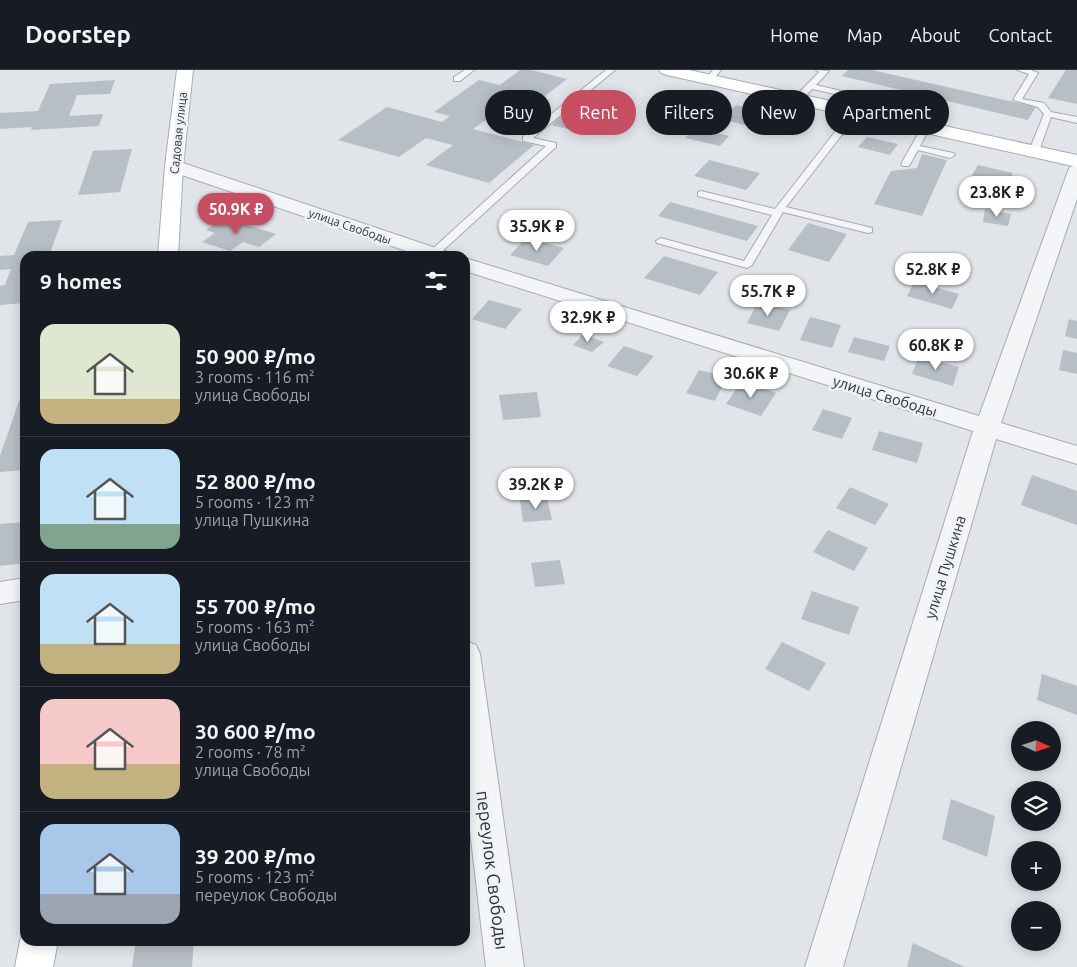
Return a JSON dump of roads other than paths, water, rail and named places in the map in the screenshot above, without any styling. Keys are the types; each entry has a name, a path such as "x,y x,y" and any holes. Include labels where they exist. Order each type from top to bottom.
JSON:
{"street":[{"name":"Садовая улица","path":"168,251 174,166 185,70"},
{"path":"667,70 713,75 766,90"},
{"path":"949,132 1077,161"},
{"name":"улица Свободы","path":"174,166 425,251"},
{"name":"улица Пушкина","path":"824,967 987,427 1077,171"},
{"name":"улица Свободы","path":"470,266 1077,455"},
{"path":"0,593 20,590"},
{"name":"переулок Свободы","path":"470,693 505,967"},
{"path":"34,967 38,946"}],"lane":[{"path":"457,79 470,70"},
{"path":"441,251 553,145 526,139 611,70"},
{"path":"807,90 824,70"},
{"path":"1020,70 1034,73 1017,100 1041,105 1048,114 1077,120"},
{"path":"811,86 829,90"},
{"path":"1034,151 1048,114"},
{"path":"661,241 746,265 779,211 838,135"},
{"path":"906,164 922,135"},
{"path":"915,147 950,155"},
{"path":"701,194 868,230"}]}
